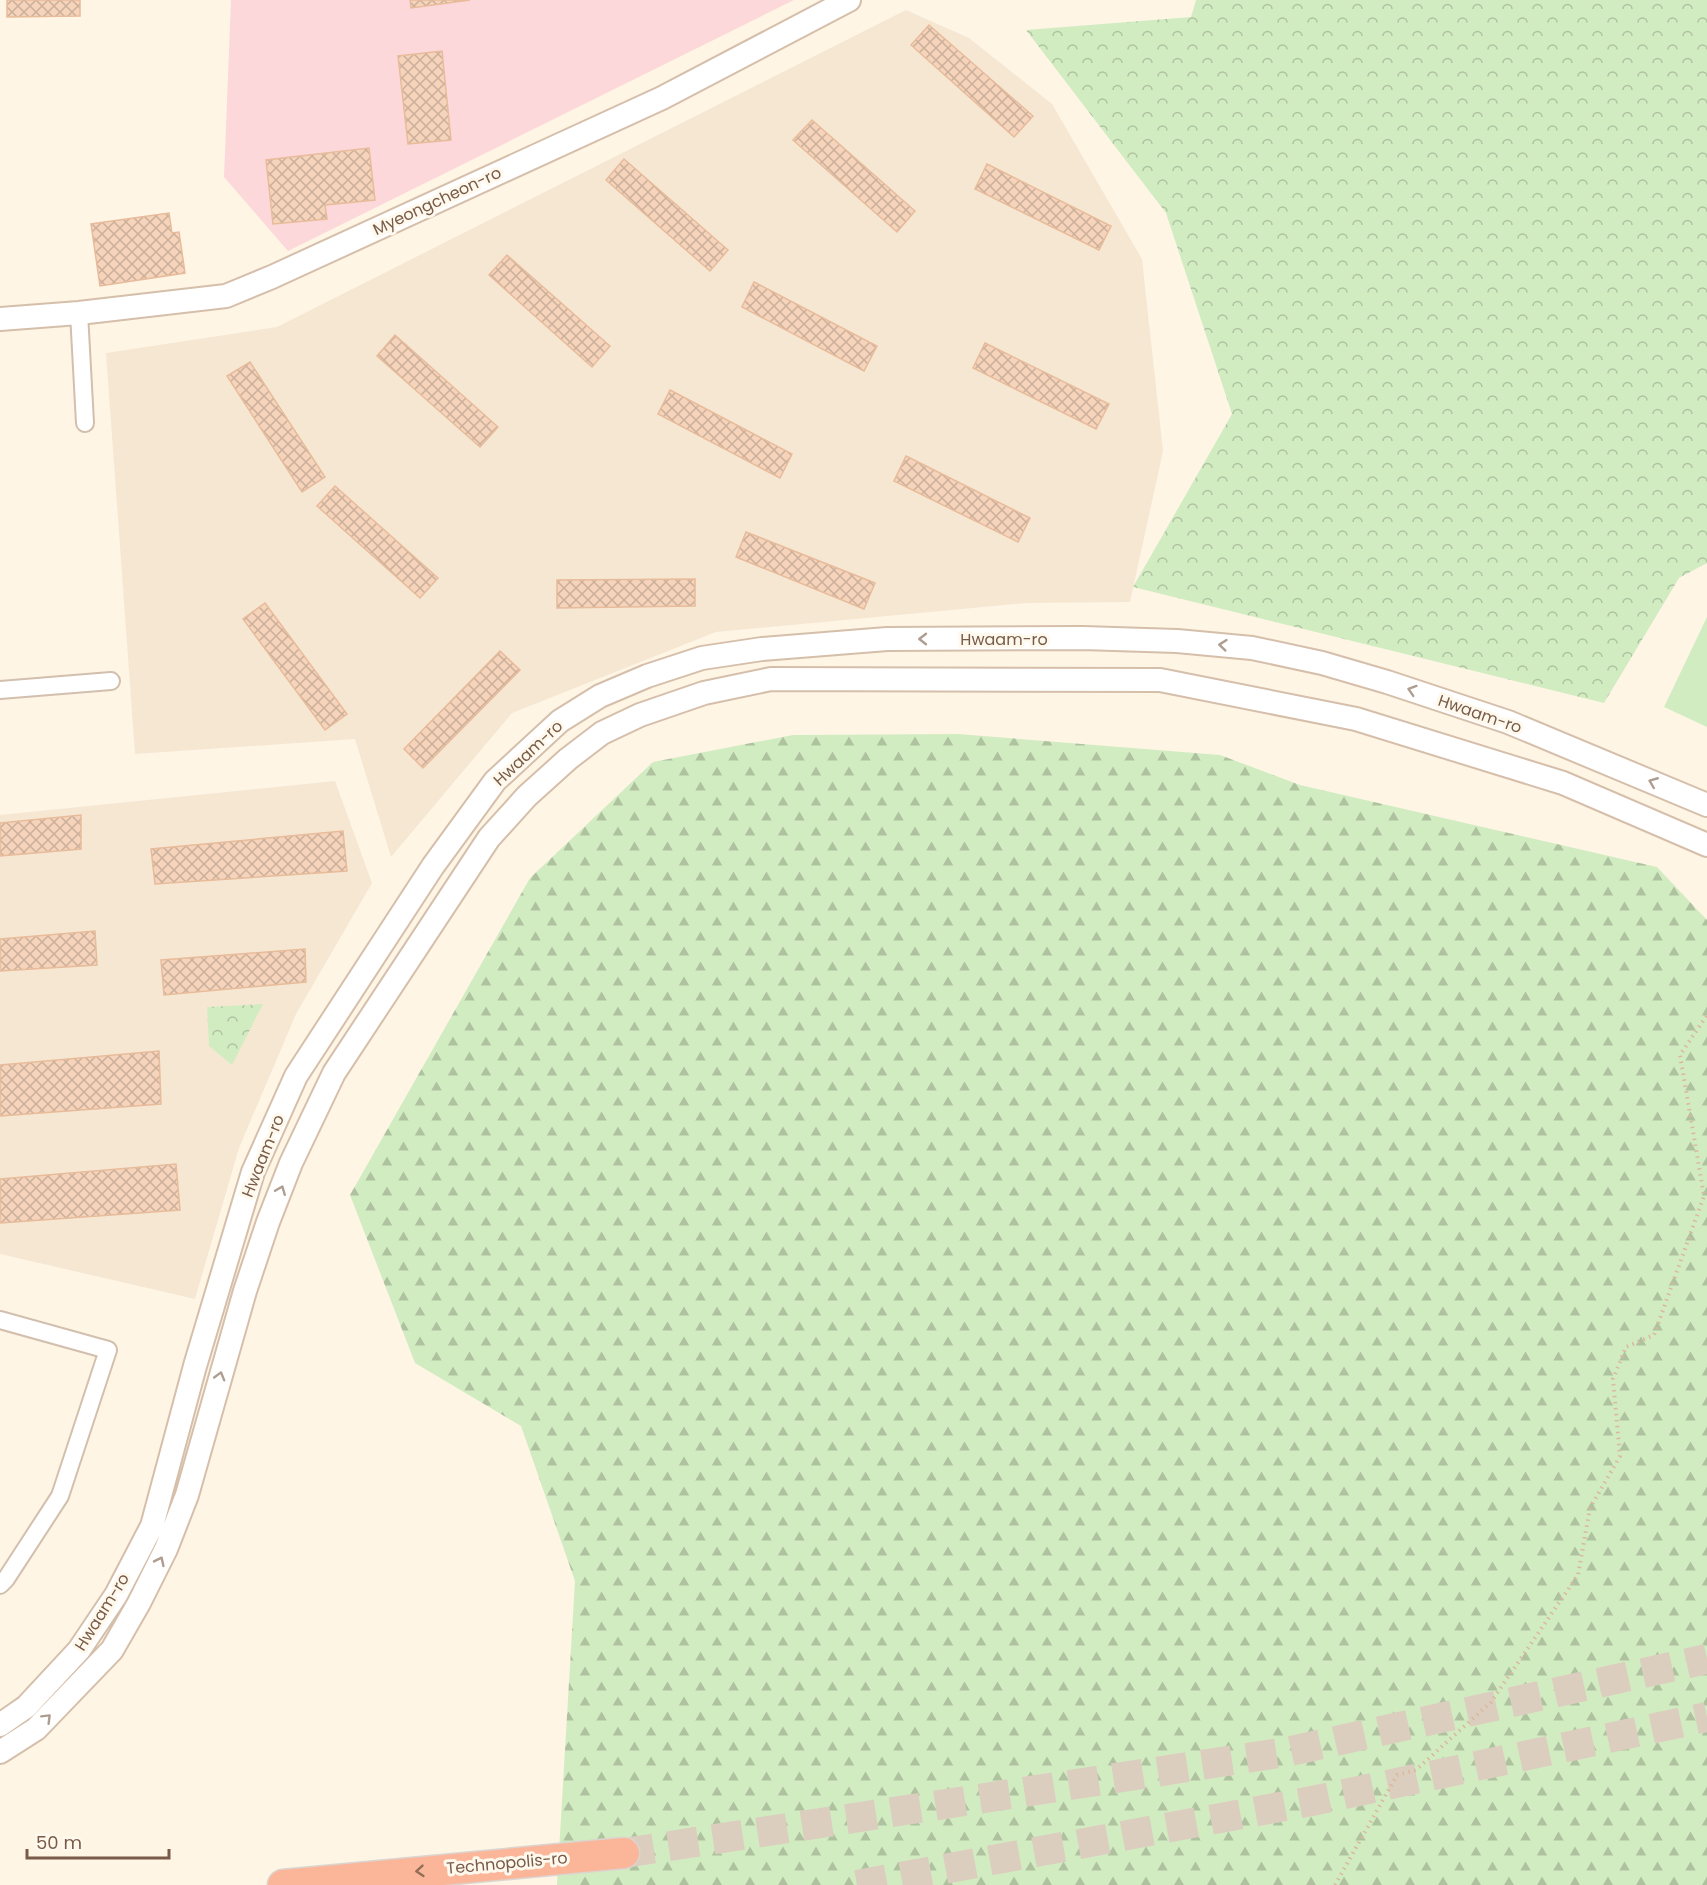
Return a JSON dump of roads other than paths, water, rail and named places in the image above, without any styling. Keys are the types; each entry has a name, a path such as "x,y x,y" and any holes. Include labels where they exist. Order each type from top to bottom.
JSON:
{"highway":[{"name":"Technopolis-ro","path":"283,1885 624,1853"}],"main road":[{"name":"Myeongcheon-ro","path":"0,320 226,296 662,98 849,0"},
{"name":"Hwaam-ro","path":"0,1725 26,1707 79,1650 116,1595 152,1526 195,1366 253,1172 296,1076 433,866 495,781 560,721 600,696 647,676 702,658 762,649 888,639 1083,638 1177,641 1252,648 1322,663 1508,722 1707,805"},
{"name":"Hwaam-ro","path":"0,1752 36,1729 112,1650 166,1550 187,1495 245,1291 268,1222 291,1163 334,1073 489,838 527,796 568,759 602,733 640,715 704,693 771,679 1160,680 1356,719 1563,783 1707,845"}],"street":[{"path":"79,313 85,423"},
{"path":"0,690 111,681"},
{"path":"0,1320 108,1350 60,1497 0,1585"}],"tunnel":[{"path":"624,1853 1286,1752 1707,1659"},
{"path":"857,1885 1312,1801 1707,1717"}]}
